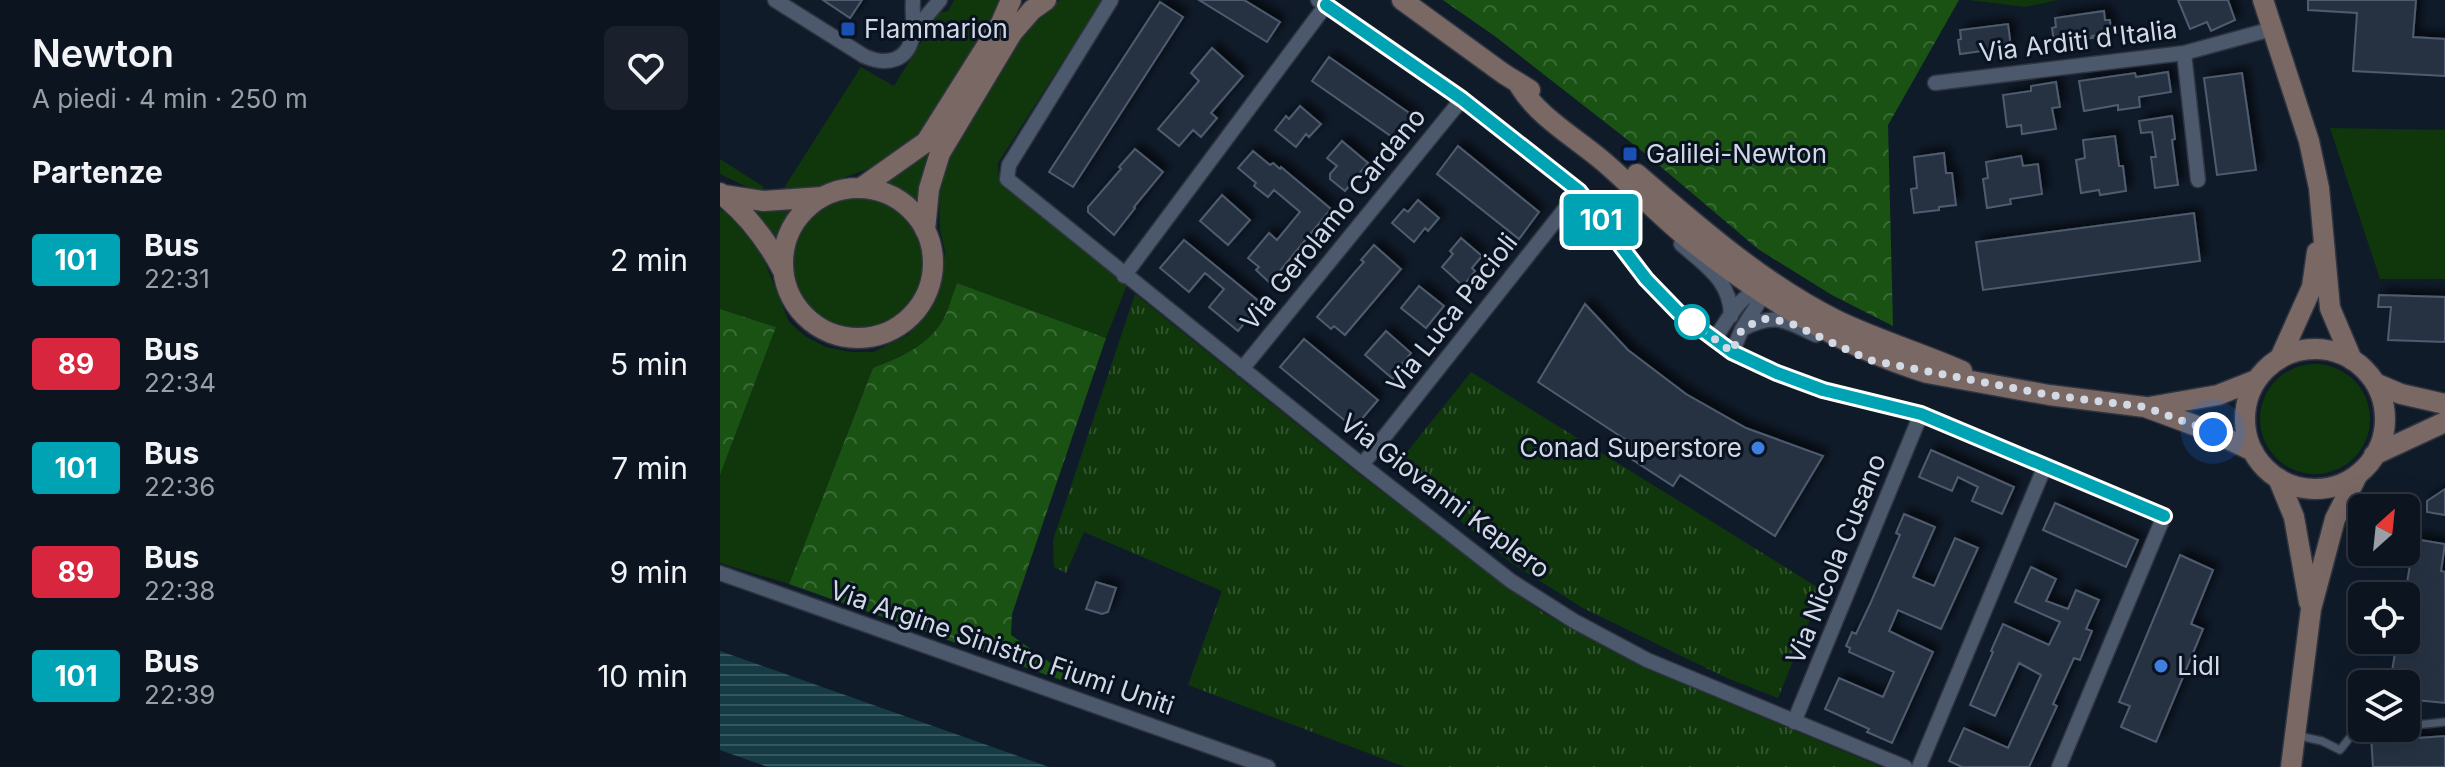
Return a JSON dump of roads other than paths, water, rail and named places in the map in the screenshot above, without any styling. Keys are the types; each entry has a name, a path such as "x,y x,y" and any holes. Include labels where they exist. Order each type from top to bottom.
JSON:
{"main road":[{"path":"861,188 926,142 1001,23 1011,0"},
{"path":"925,230 929,189 940,153 1012,33 1032,10 1046,0"},
{"path":"1402,0 1519,85 1538,94 1760,274 1835,319 1984,382"},
{"path":"2263,0 2309,141 2319,188 2330,308 2352,360"},
{"path":"1519,85 1528,100 1604,162 1684,235 1757,290 1832,335 1927,373 2049,395 2145,407 2213,432 2253,451"},
{"path":"848,188 861,188 881,191 899,200 914,213 925,230 933,252 932,276 925,298 901,324 869,337 845,337 823,329 804,315 790,295 768,243 741,210 721,194 764,201 822,197 848,188"},
{"path":"783,273 784,250 791,229 804,210 822,197"},
{"path":"2280,358 2312,287 2321,224"},
{"path":"2291,767 2311,609 2335,519 2358,474 2374,455 2384,427 2381,397 2375,383 2352,360 2335,352 2317,349 2298,351 2271,364 2256,380 2248,397 2245,415 2246,434 2264,466 2278,478 2298,486 2319,488 2339,484 2358,474"},
{"path":"2145,407 2218,395 2256,380"},
{"path":"2375,383 2401,394 2445,404"},
{"path":"2374,455 2445,422"},
{"path":"2278,478 2294,517 2311,609"}],"street":[{"path":"775,0 879,63 893,61 907,50 913,36 913,0"},
{"path":"913,22 924,19 940,0"},
{"name":"Via Giovanni Keplero","path":"1111,0 1009,165 1007,179 1124,276 1511,581 1574,621 1647,660 1905,767"},
{"path":"1124,276 1322,3 1462,99 1579,191 1646,279 1678,312 1732,352 1823,390 1921,414 2164,516 2059,767"},
{"name":"Via Arditi d'Italia","path":"1935,83 2184,53 2272,29"},
{"path":"2184,53 2198,180"},
{"name":"Via Gerolamo Cardano","path":"1242,369 1462,99"},
{"path":"1604,162 1623,189 1721,282 1731,301 1731,316"},
{"name":"Via Luca Pacioli","path":"1362,465 1579,191"},
{"path":"1698,225 1706,240 1754,280 1761,297 1732,352"},
{"path":"1714,340 1743,299 1757,290 1775,291 1822,319 1835,319"},
{"path":"1742,329 1762,319 1790,323 1869,360 1908,367"},
{"name":"Via Nicola Cusano","path":"1794,722 1921,414"},
{"path":"1919,767 2045,466"},
{"name":"Via Argine Sinistro Fiumi Uniti","path":"720,573 1268,767"}],"lane":[{"path":"2420,725 2445,722"},
{"path":"2297,735 2322,741 2340,750 2348,740"}],"place":[{"name":"Flammarion","path":"848,29"},
{"name":"Galilei-Newton","path":"1630,154"},
{"name":"Conad Superstore","path":"1758,448"},
{"name":"Lidl","path":"2161,666"}]}
